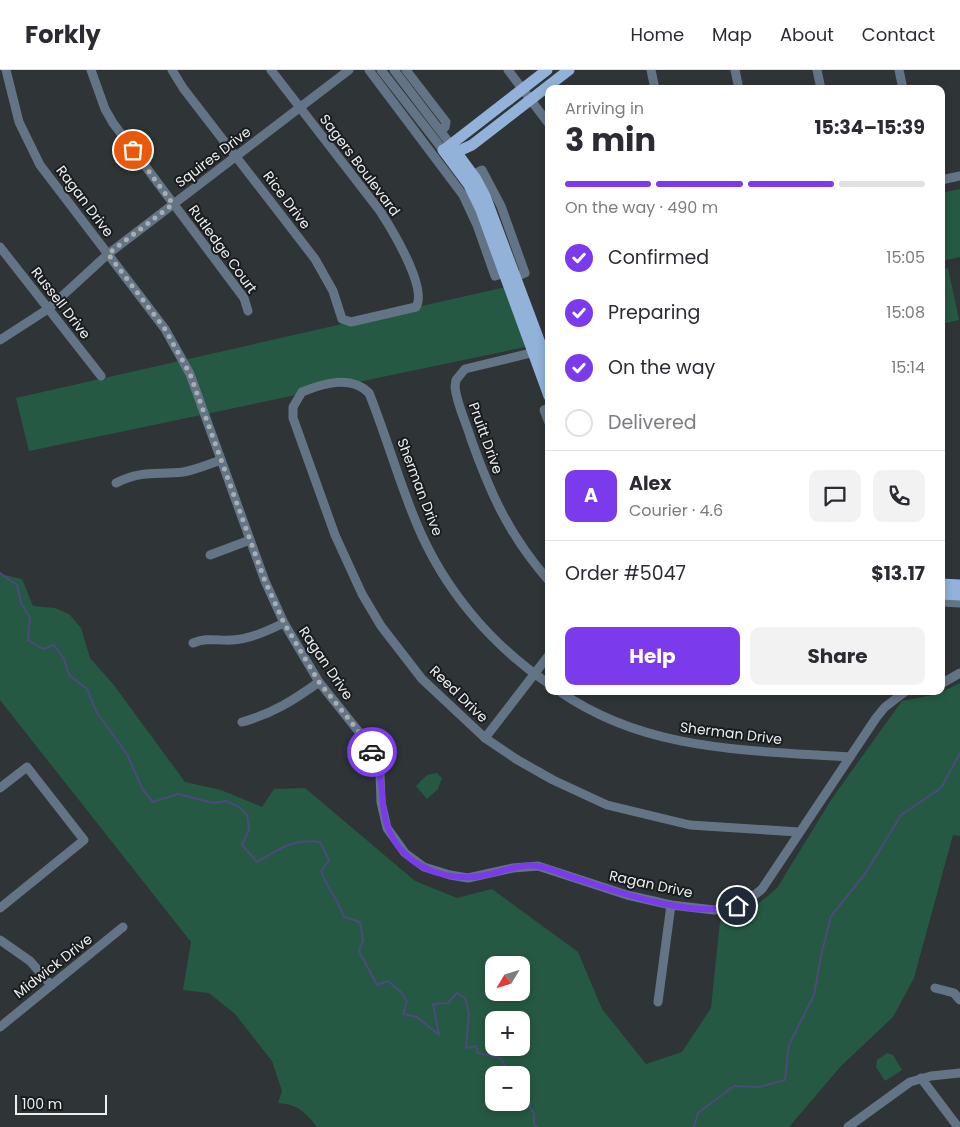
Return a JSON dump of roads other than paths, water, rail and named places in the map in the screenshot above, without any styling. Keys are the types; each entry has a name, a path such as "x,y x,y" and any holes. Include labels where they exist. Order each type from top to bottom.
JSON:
{"main road":[{"path":"450,149 547,70"},
{"path":"549,85 569,70"},
{"path":"450,149 472,145 545,88"},
{"path":"472,145 467,158 470,170 493,215 516,277 545,380"},
{"path":"450,149 475,198 504,273 538,351 545,362"},
{"path":"450,149 470,170"},
{"path":"945,584 960,585"},
{"path":"945,594 960,595"}],"street":[{"name":"Ragan Drive","path":"6,70 18,122 40,164 165,329 178,350 190,374 250,540 284,623 319,682 367,742 375,757 380,773 381,802 387,828 405,854 424,867 442,874 468,878 512,868 538,866 627,895 671,904 714,910 727,909 747,902 762,889 876,718 898,695"},
{"name":"Rutledge Court","path":"91,70 105,108 113,123 244,298 248,311"},
{"name":"Rice Drive","path":"172,70 183,88 315,259 333,291 342,320 351,322 382,316"},
{"name":"Sagers Boulevard","path":"271,70 380,211 400,245 413,275 419,298 416,307 382,316"},
{"name":"Squires Drive","path":"0,340 48,309 108,254 349,70"},
{"path":"369,70 463,195 477,225 495,276 504,273"},
{"path":"381,70 450,149"},
{"path":"394,70 440,131 450,149"},
{"path":"406,70 446,122 445,127 440,131"},
{"path":"508,70 545,119"},
{"path":"651,70 654,85"},
{"path":"735,70 738,85"},
{"path":"817,70 820,85"},
{"path":"899,70 902,85"},
{"path":"945,179 960,176"},
{"name":"Russell Drive","path":"0,247 101,376"},
{"name":"Pruitt Drive","path":"538,351 464,369 456,380 455,388 486,480 500,512 531,561 545,576"},
{"name":"Sherman Drive","path":"325,385 354,382 369,393 416,522 438,566 484,630 507,653 545,681"},
{"name":"Reed Drive","path":"325,385 302,392 293,407 293,418 348,564 362,594 399,652 442,700 485,738 516,760 553,780 607,805 690,825 799,832"},
{"path":"116,483 136,476 161,472 183,472 221,460"},
{"path":"210,555 250,540"},
{"path":"945,602 960,603"},
{"path":"193,643 205,638 231,640 247,638 284,623"},
{"path":"485,738 545,660"},
{"path":"945,682 960,673"},
{"path":"242,722 268,715 296,699 319,682"},
{"name":"Sherman Drive","path":"566,695 597,713 628,727 691,745 850,757"},
{"path":"0,788 26,767 84,840 0,908"},
{"path":"658,1002 671,904"},
{"name":"Midwick Drive","path":"0,1026 123,928"},
{"path":"0,940 30,961 51,985"},
{"path":"934,988 954,993 960,1000"},
{"path":"852,1126 899,1089 922,1078 960,1074"},
{"path":"922,1078 958,1127"}],"waterway":[{"path":"0,573 17,585 21,603 30,618 28,640 43,649 54,645 64,659 69,675 87,689 97,713 127,754 143,790 153,802 178,794 213,803 226,801 239,807 247,815 249,830 242,845 257,862 294,843 320,842 329,860 321,871 344,917 360,922 363,941 359,951 377,985 388,981 401,992 407,1001 403,1014 417,1017 439,1035 433,1004 448,1003 457,993 465,998 469,1013 466,1048 476,1046 478,1053 501,1058 505,1066"},
{"path":"694,1127 698,1113 734,1086 759,1087 785,1080 789,1045 814,995 831,916 865,874 901,815 941,788 960,753"},
{"path":"530,1107 534,1113 534,1125 537,1127"}]}
